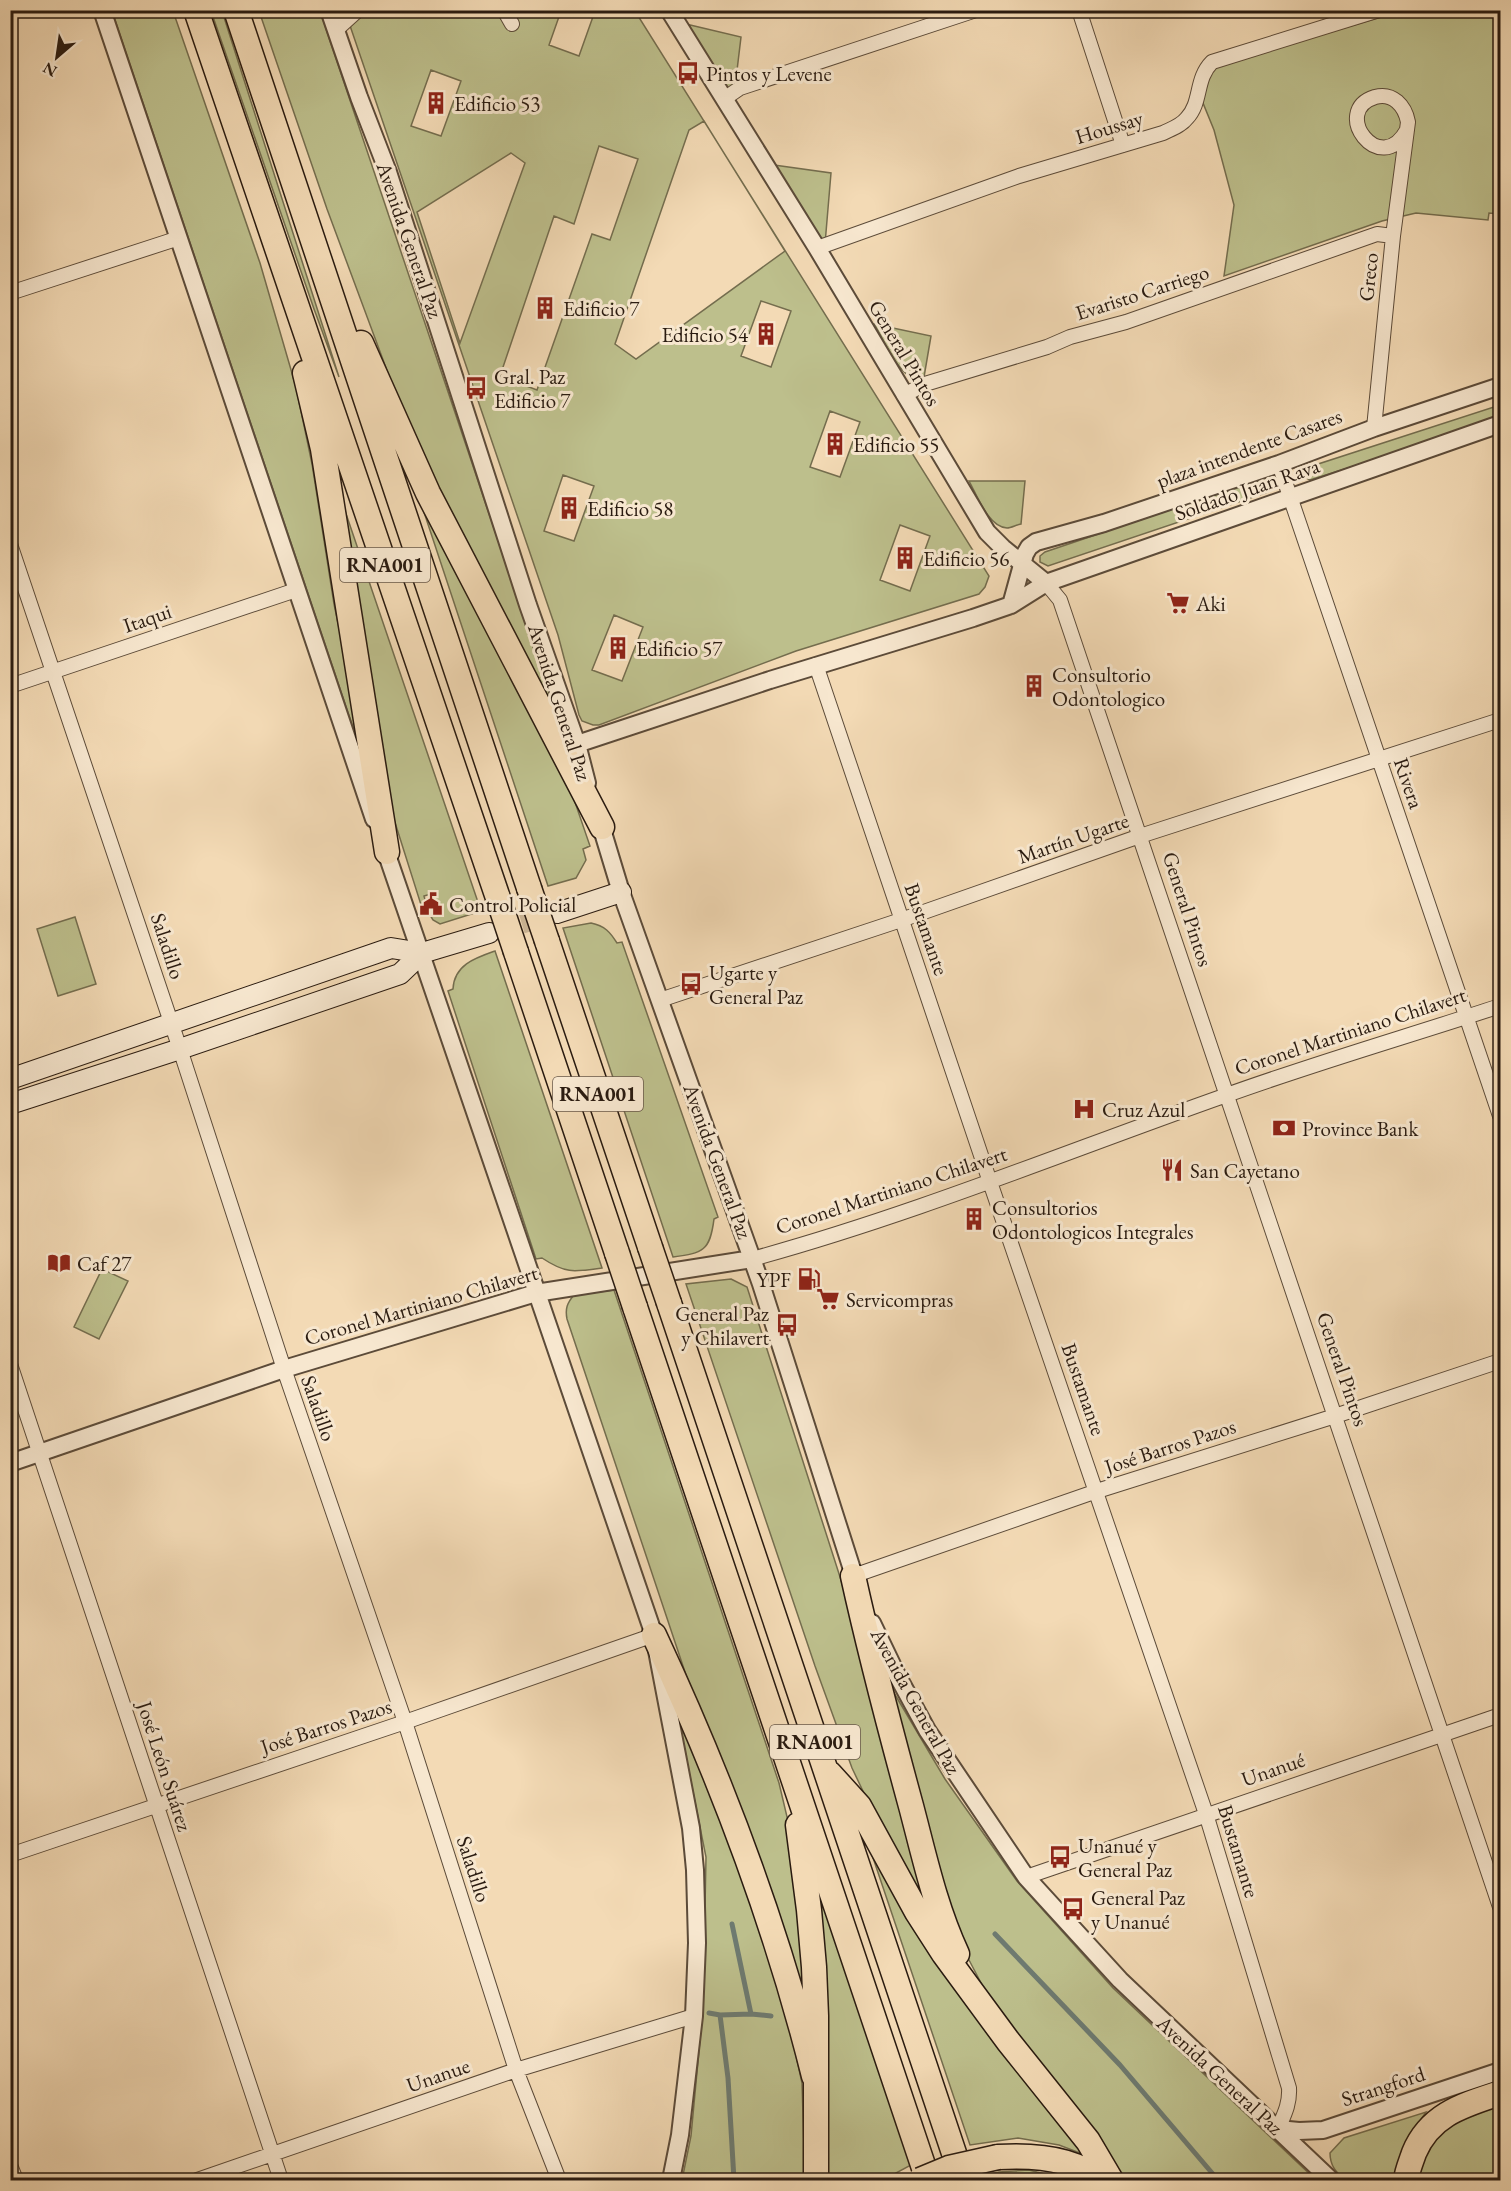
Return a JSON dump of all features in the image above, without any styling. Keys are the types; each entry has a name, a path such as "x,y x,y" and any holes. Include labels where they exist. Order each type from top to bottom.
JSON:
{"highway":[{"name":"RNA001","path":"196,10 498,898 928,2181"},
{"name":"RNA001","path":"236,10 963,2181"},
{"path":"307,225 428,492 602,827"},
{"path":"272,231 323,449 387,852"},
{"path":"853,1576 871,1660 928,1872 949,1936 982,2007"},
{"path":"654,1635 687,1705 751,1870 798,2013 814,2076"},
{"path":"824,1767 859,1806 917,1912 982,2007 1088,2141 1111,2181"},
{"path":"792,1778 814,1967 816,2181"},
{"path":"1406,2181 1407,2172 1419,2142 1434,2123 1441,2103 1457,2107 1500,2093"},
{"path":"920,2181 949,2168 998,2157 1024,2155 1070,2165 1100,2181"}],"main road":[{"path":"557,913 621,892"},
{"path":"10,1079 391,948 422,953 489,933"},
{"path":"10,1104 400,974 422,953"}],"street":[{"path":"102,10 365,796 422,953 654,1635 691,1828 695,1870 697,1943 694,2016 680,2135 671,2181"},
{"name":"Avenida General Paz","path":"329,10 388,172 528,605 577,744 621,892 753,1259 853,1576 879,1638 927,1730 1026,1877 1120,1980 1331,2181"},
{"path":"336,30 358,10"},
{"path":"504,10 512,24"},
{"name":"General Pintos","path":"669,10 817,248 987,532 1046,583 1060,600 1500,1906"},
{"path":"724,99 740,88 976,10"},
{"path":"1079,10 1123,145"},
{"name":"Houssay","path":"817,248 1019,176 1163,133 1179,126 1188,118 1204,70 1212,62 1379,10"},
{"name":"Greco","path":"1374,428 1393,236 1407,130"},
{"name":"Evaristo Carriego","path":"904,395 925,384 1047,347 1070,337 1126,322 1377,234 1393,236"},
{"path":"10,293 179,238"},
{"name":"plaza intendente Casares","path":"1022,562 1029,547 1036,542 1104,523 1500,386"},
{"name":"Soldado Juan Rava","path":"577,744 816,665 974,618 1011,605 1046,583 1500,424"},
{"name":"Rivera","path":"1279,464 1500,1116"},
{"name":"Saladillo","path":"10,544 172,1024 284,1369 405,1722 516,2070 559,2181"},
{"path":"1011,605 1022,562"},
{"name":"Itaqui","path":"10,686 296,590"},
{"name":"Bustamante","path":"816,665 1206,1814 1289,2088 1290,2100 1278,2129"},
{"name":"Martín Ugarte","path":"660,1000 901,920 1140,836 1500,720"},
{"name":"Coronel Martiniano Chilavert","path":"10,1463 284,1369 536,1293 753,1259 790,1248 990,1182 1226,1095 1500,1006"},
{"name":"José Barros Pazos","path":"853,1576 1097,1491 1500,1361"},
{"name":"José León Suárez","path":"10,1364 281,2181"},
{"name":"José Barros Pazos","path":"10,1855 405,1722 654,1635"},
{"name":"Unanué","path":"1026,1877 1500,1715"},
{"name":"Unanue","path":"198,2181 516,2070 694,2016"},
{"name":"Strangford","path":"1278,2129 1323,2130 1441,2103 1500,2072"},
{"path":"10,2165 16,2181"}],"green space":[{"path":"112,11 173,11 260,263 296,387 312,464 334,604 367,762 365,763"},
{"path":"211,11 222,11 339,377 314,309"},
{"path":"259,11 320,11 556,713 550,715 408,427 327,209"},
{"path":"345,11 561,11 549,45 579,56 595,11 635,11 704,121 689,130 615,344 636,359 785,251 718,144 989,576 985,587 979,594 796,651 599,725 582,721 579,715 558,635","holes":["431,70 461,81 441,136 411,126","599,146 638,159 610,240 592,234 537,390 500,376 554,216 574,224","511,153 525,163 460,343 417,212","761,301 791,311 771,367 741,356","830,411 860,422 840,477 810,467","563,475 594,486 574,541 544,531","900,525 930,536 910,591 880,580","614,615 643,627 622,681 592,670"]},
{"path":"1401,11 1500,11 1500,214 1489,213 1488,220 1416,213 1382,221 1224,276 1234,205 1214,130 1203,103 1203,89 1209,73 1219,65"},
{"path":"686,24 741,37 735,87 730,89 727,87"},
{"path":"774,165 831,173 825,244 821,242"},
{"path":"874,324 931,336 923,383 906,374 899,367"},
{"path":"1500,405 1500,420 1310,480 1304,474 1309,467"},
{"path":"411,473 565,773 590,846 583,849 586,860 576,878 548,886"},
{"path":"1267,477 1274,483 1268,492 1048,566 1040,562 1040,556 1045,552"},
{"path":"969,481 1025,481 1021,524 1007,528 994,522"},
{"path":"341,499 481,911 440,924 430,915 439,913 431,894 424,896 427,907 422,908 386,794"},
{"path":"75,917 96,984 58,996 37,929"},
{"path":"591,923 607,930 617,943 622,942 718,1217 714,1219 707,1244 692,1254 673,1257 563,928"},
{"path":"495,951 602,1268 570,1271 542,1258 536,1259 448,991 453,989 454,981 461,968"},
{"path":"102,1269 128,1281 99,1339 74,1327"},
{"path":"731,1279 747,1287 841,1580 921,1872 939,1929 880,1827 852,1768 815,1666 686,1284"},
{"path":"614,1290 779,1783 788,1821 806,2002 733,1793 686,1675 567,1319 567,1306 574,1295"},
{"path":"887,1681 945,1779 1017,1881 1113,1988 1316,2180 1122,2180 990,2000 969,1960 950,1918"},
{"path":"676,1707 741,1867 786,2010 802,2083 805,2180 682,2180 691,2136 703,2008 706,1857"},
{"path":"866,1837 1085,2155 1059,2145 1018,2138 970,2145"},
{"path":"810,1858 913,2164 883,2180 827,2180"},
{"path":"1500,2103 1500,2180 1415,2180 1416,2173 1441,2129"},
{"path":"1426,2112 1402,2153 1395,2180 1345,2180 1334,2168 1330,2153 1344,2138"},
{"path":"1029,2170 1068,2180 981,2180 979,2176 999,2172"}],"waterway":[{"path":"732,1924 751,2014 720,2015 728,2078 734,2180"},
{"path":"995,1934 1120,2065 1218,2180"},
{"path":"709,2013 720,2015"},
{"path":"751,2014 771,2016"}],"tunnel":[{"path":"493,932 551,915"}],"place":[{"name":"Pintos y Levene","path":"688,73"},
{"name":"Edificio 53","path":"436,103"},
{"name":"Edificio 7","path":"545,308"},
{"name":"Edificio 54","path":"766,334"},
{"name":"Gral. Paz Edificio 7","path":"476,388"},
{"name":"Edificio 55","path":"835,444"},
{"name":"Edificio 58","path":"569,508"},
{"name":"Edificio 56","path":"905,558"},
{"name":"Aki","path":"1178,603"},
{"name":"Edificio 57","path":"618,648"},
{"name":"Consultorio Odontologico","path":"1034,686"},
{"name":"Control Policial","path":"431,904"},
{"name":"Ugarte y General Paz","path":"691,984"},
{"name":"Cruz Azul","path":"1084,1109"},
{"name":"Province Bank","path":"1284,1128"},
{"name":"San Cayetano","path":"1172,1170"},
{"name":"Consultorios Odontologicos Integrales","path":"974,1219"},
{"name":"Caf 27","path":"59,1263"},
{"name":"YPF","path":"809,1279"},
{"name":"Servicompras","path":"828,1299"},
{"name":"General Paz y Chilavert","path":"787,1325"},
{"name":"Unanué y General Paz","path":"1060,1857"},
{"name":"General Paz y Unanué","path":"1073,1909"}]}
